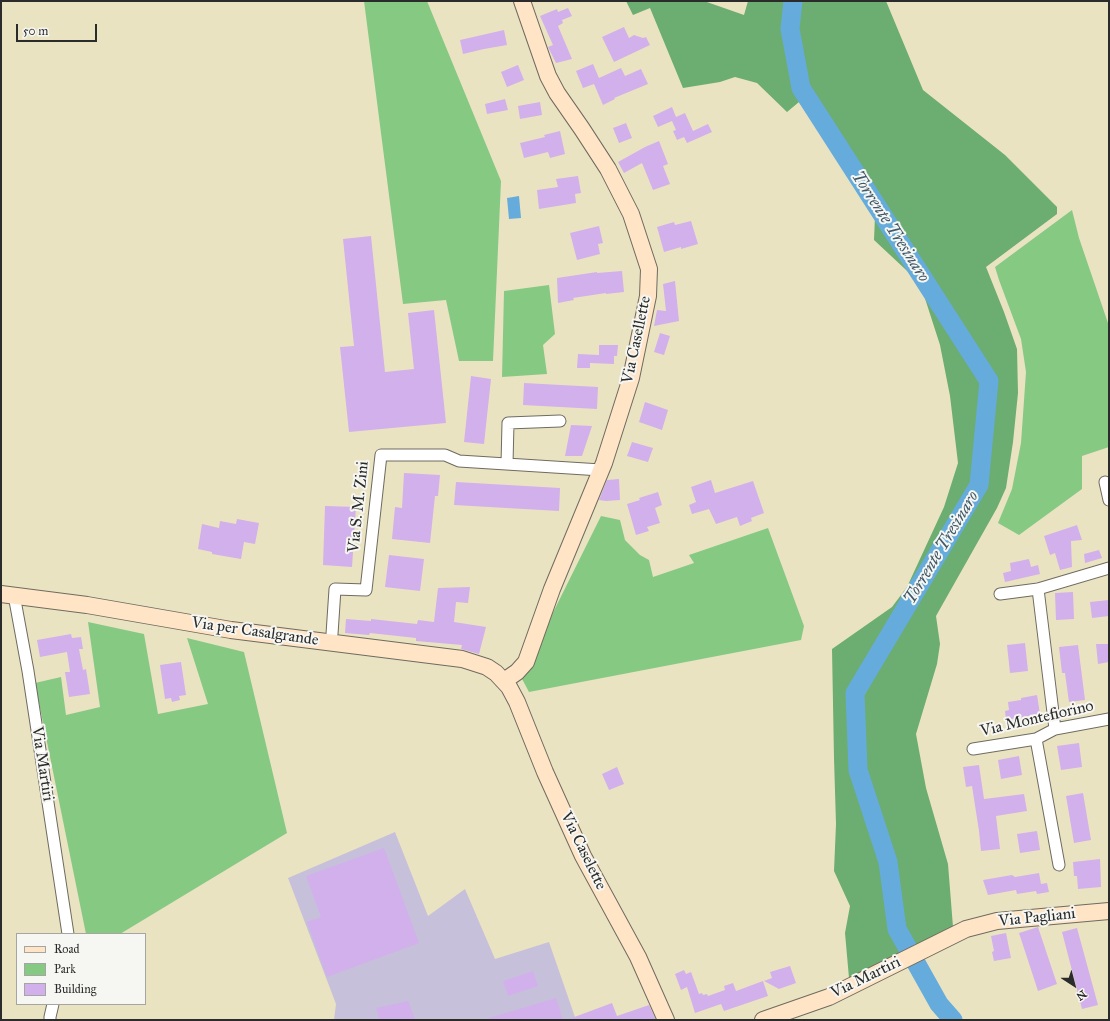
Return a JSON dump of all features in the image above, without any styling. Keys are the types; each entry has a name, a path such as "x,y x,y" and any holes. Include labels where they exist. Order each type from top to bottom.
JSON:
{"street":[{"name":"Via Casellette","path":"504,680 517,672 526,662 552,589 601,470 631,378 648,296 649,269 631,214 608,170 557,93 548,76 522,1"},
{"path":"508,464 508,424 560,421"},
{"name":"Via S. M. Zini","path":"332,634 335,589 366,590 381,455 445,455 459,461 601,470"},
{"path":"1105,482 1109,500"},
{"path":"1000,594 1038,589 1109,568"},
{"path":"1038,589 1055,729"},
{"name":"Via per Casalgrande","path":"7,595 87,605 231,630 462,658 487,667 504,680"},
{"name":"Via Martiri","path":"7,595 28,671 68,933"},
{"name":"Via Caselette","path":"504,680 517,702 545,772 583,856 638,957 666,1020"},
{"name":"Via Montefiorino","path":"973,749 1036,739 1055,729 1109,719"},
{"path":"1036,739 1059,865"},
{"name":"Via Pagliani","path":"966,929 997,921 1109,911"},
{"name":"Via Martiri","path":"763,1020 828,997 966,929"},
{"path":"50,1020 52,1005"}],"shaded area":[{"path":"395,832 428,916 465,889 495,959 549,942 576,1020 334,1020 336,1004 288,878"}],"green space":[{"path":"364,1 427,1 501,181 493,361 459,361 446,300 403,304"},
{"path":"626,1 704,1 744,15 748,1 886,1 923,90 1005,155 1057,207 1057,214 986,267 1017,349 1018,393 1013,442 1006,488 997,508 936,616 940,644 937,664 916,734 926,788 948,864 953,927 849,978 845,933 850,906 834,871 836,824 832,649 892,607 907,587 944,507 958,463 950,396 940,345 920,283 874,240 875,216 799,102 787,112 757,83 735,77 720,82 683,88 650,8 633,15"},
{"path":"1072,210 1079,238 1109,326 1109,447 1082,456 1082,489 1019,535 998,523 1012,489 1021,443 1026,372 1021,339 995,267"},
{"path":"549,285 555,334 543,345 547,374 502,377 504,291"},
{"path":"601,516 620,520 625,540 640,555 649,560 653,577 694,563 689,555 768,528 804,626 801,640 529,692 521,677"},
{"path":"88,622 144,634 158,714 208,704 187,638 244,652 287,833 122,933 86,933 35,683 61,677 66,715 100,707"}],"water":[{"path":"519,196 521,218 509,219 507,198"}],"building":[{"path":"568,8 572,16 562,20 563,23 558,26 572,59 556,63 548,47 553,45 540,16 557,9 558,12"},
{"path":"624,27 629,38 634,35 643,38 646,37 650,45 614,62 602,37"},
{"path":"504,30 507,45 463,54 460,40"},
{"path":"593,64 599,78 621,68 625,76 641,69 648,84 614,98 615,99 603,105 594,84 583,88 576,71"},
{"path":"518,65 524,80 507,87 501,72"},
{"path":"505,99 508,110 487,114 485,104"},
{"path":"540,102 542,115 520,119 518,106"},
{"path":"672,107 676,117 685,113 693,131 708,124 712,132 687,143 684,137 677,140 673,131 676,130 672,121 658,127 653,116"},
{"path":"626,123 632,138 619,143 613,128"},
{"path":"560,131 565,154 550,158 548,152 524,158 520,143 545,137 544,135"},
{"path":"659,141 668,164 663,166 670,184 653,190 642,163 624,173 618,162"},
{"path":"578,176 581,193 575,194 576,203 539,209 537,190 558,187 556,179"},
{"path":"691,221 698,244 664,252 657,227 674,222 675,225"},
{"path":"599,226 603,243 598,244 600,254 577,260 570,233"},
{"path":"371,236 385,372 414,369 408,313 434,310 446,423 349,432 340,347 354,346 343,239"},
{"path":"622,271 624,292 573,298 574,300 558,303 557,278 597,272"},
{"path":"675,281 679,321 654,326 657,310 666,311 663,284"},
{"path":"660,333 670,336 664,355 654,352"},
{"path":"599,345 618,345 617,356 614,356 614,364 590,363 590,368 577,368 578,354 599,355"},
{"path":"471,376 491,379 484,444 464,442"},
{"path":"524,383 598,387 597,409 523,405"},
{"path":"645,402 668,410 662,430 639,422"},
{"path":"571,425 592,426 582,456 565,456"},
{"path":"632,442 653,448 648,462 627,456"},
{"path":"404,473 440,475 438,496 435,496 430,543 392,539 395,507 402,508"},
{"path":"619,479 620,500 599,500 607,480"},
{"path":"711,480 715,493 753,481 764,513 751,518 752,521 740,526 737,517 716,524 709,509 692,514 689,505 696,502 691,487"},
{"path":"456,482 560,488 559,511 454,505"},
{"path":"658,492 662,505 655,508 660,523 647,527 649,531 636,535 627,504 640,500 639,498"},
{"path":"325,506 356,507 352,567 323,565"},
{"path":"237,519 259,523 255,544 244,542 241,559 212,554 212,552 198,549 202,524 219,528 220,521 236,524"},
{"path":"1077,525 1082,540 1071,541 1072,567 1060,570 1055,553 1050,555 1044,536"},
{"path":"1099,550 1102,558 1085,563 1084,554"},
{"path":"389,555 424,559 420,591 385,587"},
{"path":"1029,559 1031,567 1038,565 1040,574 1005,582 1003,573 1011,571 1010,563"},
{"path":"470,587 468,603 456,602 454,622 486,627 479,654 461,649 462,645 416,641 416,638 370,633 369,635 345,633 346,619 371,621 371,619 417,624 418,620 434,622 438,588"},
{"path":"1073,592 1074,619 1056,620 1055,593"},
{"path":"1109,600 1109,616 1092,618 1090,602"},
{"path":"71,634 72,638 81,637 83,649 79,649 83,670 86,669 90,694 69,697 65,672 70,672 67,652 40,657 37,640"},
{"path":"1025,643 1028,671 1010,673 1007,645"},
{"path":"1096,644 1109,644 1109,662 1098,664"},
{"path":"1078,645 1085,700 1069,702 1065,673 1062,673 1059,647"},
{"path":"181,662 186,695 179,696 180,700 172,702 171,698 165,699 160,665"},
{"path":"1037,695 1040,714 1006,720 1005,711 1009,710 1008,702"},
{"path":"1079,743 1082,767 1061,770 1057,746"},
{"path":"1019,756 1022,775 1001,779 998,760"},
{"path":"979,765 984,799 1024,794 1027,811 996,816 1000,849 981,851 972,786 966,787 963,767"},
{"path":"617,767 624,784 609,790 602,774"},
{"path":"1083,793 1091,840 1074,843 1066,796"},
{"path":"1037,831 1040,850 1020,853 1017,834"},
{"path":"384,848 419,943 327,977 307,922 321,917 306,876"},
{"path":"1100,859 1101,887 1078,889 1077,876 1074,876 1073,862"},
{"path":"1039,873 1041,884 1047,883 1049,892 1037,894 1036,891 1017,894 1016,890 988,895 983,880 1012,875 1015,877"},
{"path":"1038,927 1057,984 1038,991 1019,933"},
{"path":"1077,928 1098,1005 1082,1009 1062,932"},
{"path":"1006,933 1011,958 994,961 991,936"},
{"path":"790,966 796,983 779,989 764,981 772,978 770,972"},
{"path":"684,970 686,974 691,972 699,994 707,994 708,996 725,990 724,986 733,983 736,991 763,981 768,996 724,1011 721,1004 695,1013 687,987 681,990 675,974"},
{"path":"533,971 538,986 508,996 503,981"},
{"path":"556,998 563,1020 489,1020 489,1018"},
{"path":"408,1001 415,1020 380,1020 376,1008"},
{"path":"612,1003 617,1016 649,1005 656,1020 569,1020"}],"waterway":[{"name":"Torrente Tresinaro","path":"793,1 790,29 801,88 989,381 979,485 855,693 858,770 888,862 897,929 939,1004 953,1020"}]}
